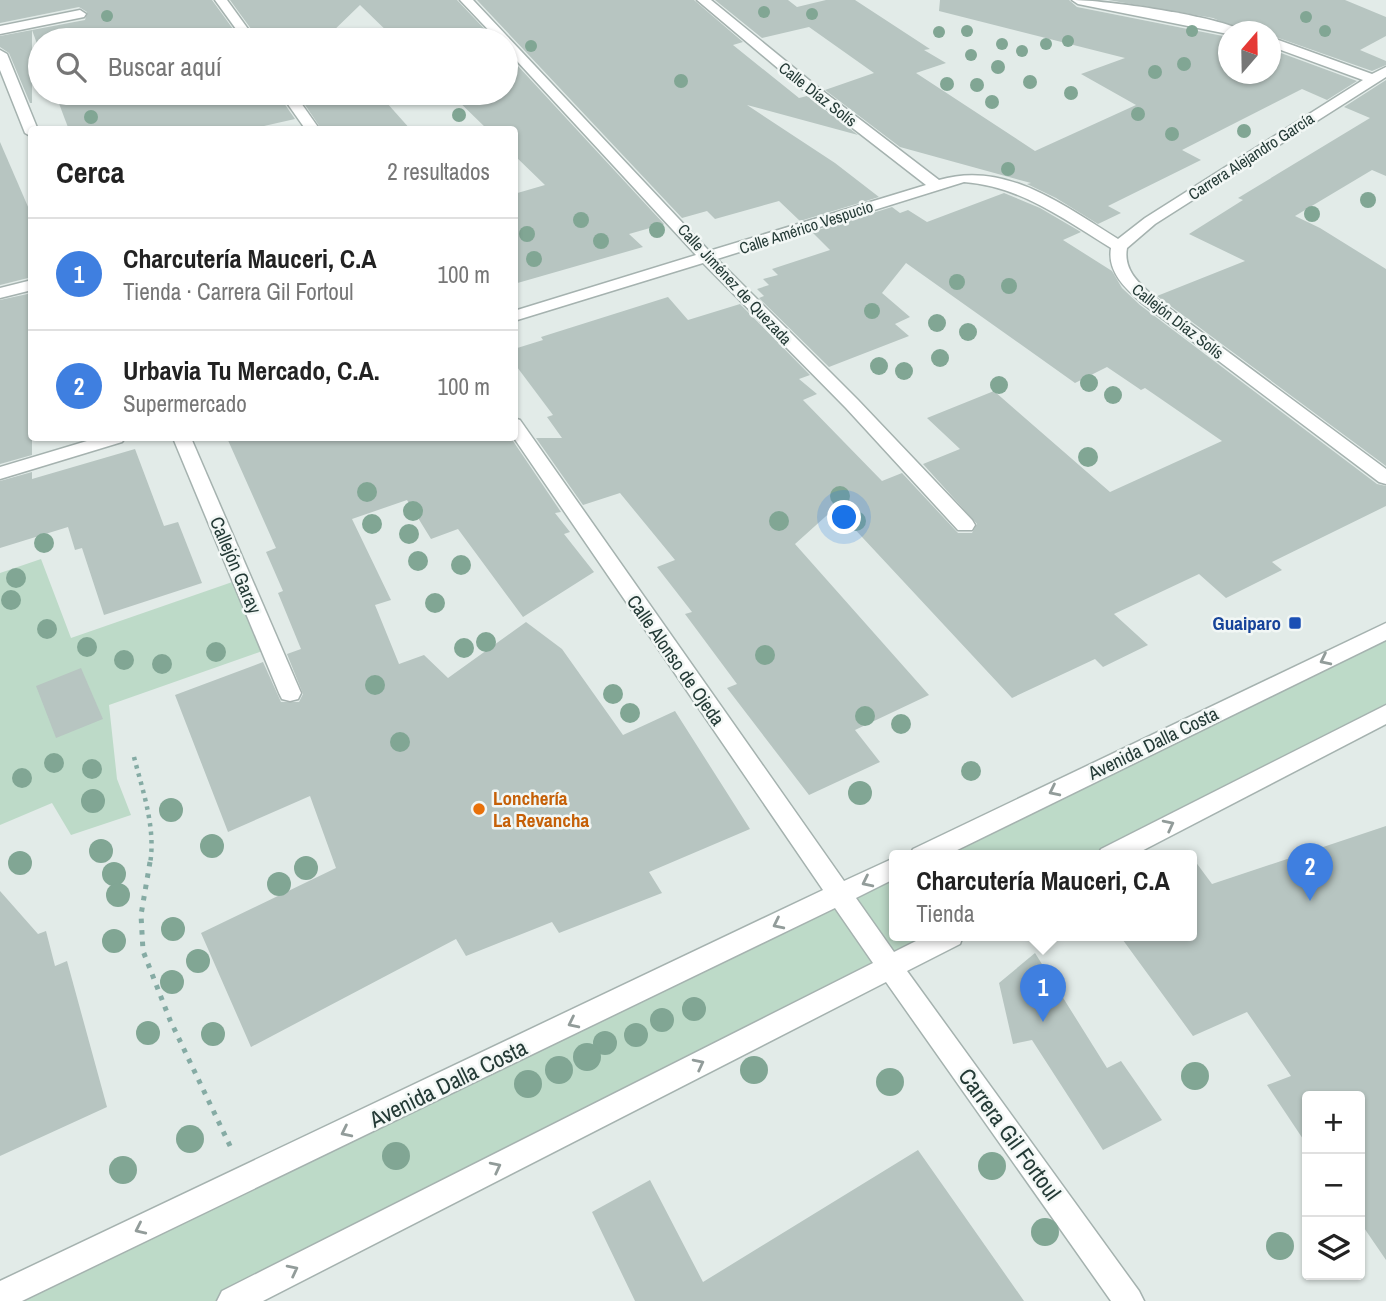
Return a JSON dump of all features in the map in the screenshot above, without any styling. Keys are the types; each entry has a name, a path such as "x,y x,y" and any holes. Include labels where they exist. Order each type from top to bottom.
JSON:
{"street":[{"path":"222,0 242,28"},
{"name":"Calle Jiménez de Quezada","path":"466,0 493,28"},
{"name":"Calle Díaz Solís","path":"703,0 810,88 936,185"},
{"path":"1078,0 1128,4 1218,27"},
{"path":"0,30 80,14"},
{"path":"1281,44 1380,75"},
{"path":"0,54 29,126"},
{"name":"Calle Jiménez de Quezada","path":"518,55 753,307 852,404 965,526"},
{"name":"Carrera Alejandro García","path":"1118,246 1150,221 1380,75"},
{"path":"295,105 310,126"},
{"path":"936,185 977,178 999,183 1034,197 1118,246"},
{"name":"Calle Américo Vespucio","path":"518,315 936,185"},
{"name":"Callejón Díaz Solís","path":"1118,246 1117,260 1120,269 1128,281 1148,300 1386,478"},
{"path":"0,293 28,286"},
{"name":"Calle Alonso de Ojeda","path":"518,430 890,967"},
{"path":"0,473 106,441"},
{"name":"Callejón Garay","path":"183,441 290,693"},
{"name":"Avenida Dalla Costa","path":"933,850 1386,631"},
{"path":"1120,850 1386,714"},
{"name":"Avenida Dalla Costa","path":"0,1296 889,871"},
{"path":"232,1301 941,941"},
{"name":"Carrera Gil Fortoul","path":"890,967 1129,1301"}],"path":[{"path":"134,757 149,815 153,845 141,915 143,951 170,1020 246,1180"}],"green space":[{"path":"41,559 71,638 241,579 271,648 109,705 117,779 131,815 71,835 52,803 0,825 0,573"},
{"path":"1386,631 1386,714 1121,850 933,850"},
{"path":"889,870 889,941 941,941 232,1301 0,1301"}],"building":[{"path":"0,0 212,0 232,28 43,28 85,20 87,12 79,7 0,23"},
{"path":"230,0 457,0 484,28 384,28 360,5 336,28 250,28"},
{"path":"477,0 694,0 743,42 733,45 799,98 807,96 858,135 747,105 835,163 879,197 800,221 779,201 715,219 707,211 682,218 518,44 518,28 503,28"},
{"path":"715,0 788,0 797,7 826,0 855,0 930,49 924,50 946,63 916,73 1035,151 1136,105 1081,74 1125,58 939,11 940,0 1069,0 1077,7 1218,35 1218,84 1281,84 1281,53 1357,81 1327,100 1302,89 1182,150 1201,160 1108,206 1121,213 1098,224 1027,184 1031,183 900,147 825,90 874,73 809,27 762,38"},
{"path":"1108,0 1345,0 1386,17 1386,36 1360,50 1386,61 1386,65 1372,71 1281,39 1281,21 1220,21"},
{"path":"28,31 28,98 9,53 0,47 0,36"},
{"path":"518,66 664,224 629,234 643,247 518,283 518,193 545,185 518,159 518,126 484,126 462,105 518,105"},
{"path":"1386,80 1386,176 1372,170 1295,216 1320,228 1386,269 1386,466 1157,296 1245,261 1189,234 1243,200 1238,198 1370,118 1344,107"},
{"path":"60,105 285,105 295,119 264,126 67,126"},
{"path":"305,105 389,105 407,126 319,126"},
{"path":"0,142 28,207 28,278 0,285"},
{"path":"1004,193 1040,208 1081,232 1063,240 1112,271 1122,288 1140,305 1377,484 1386,486 1386,506 1272,562 1282,570 1226,598 1199,574 1114,614 1148,645 1103,667 1095,659 1012,698 835,508 795,544 929,695 855,730 880,762 809,795 727,688 737,684 685,614 692,612 657,567 675,560 620,493 583,505 536,438 562,438 547,417 553,415 518,368 518,348 543,340 541,337 668,297 688,320 740,304 810,375 799,379 817,394 803,400 882,481 902,473 958,533 972,533 977,524 923,464 960,449 927,418 994,391 1110,492 1222,441 1145,388 1141,390 1107,367 1075,383 906,263 882,293 910,317 895,324 909,336 829,367 759,298 764,296 757,289 769,285 763,279 778,275 772,269 830,250 812,232 892,207 900,213 908,210 927,222"},
{"path":"28,294 28,441 32,441 32,455 0,464 0,300"},
{"path":"228,441 513,441 561,512 555,513 570,532 564,534 594,572 523,617 458,529 431,539 407,500 352,519 391,600 375,605 399,664 424,655 448,678 526,622 562,649 623,735 675,711 750,829 649,872 662,893 559,933 552,922 466,956 456,939 251,1047 201,933 336,868 310,796 228,832 175,695 263,662 281,702 299,702 303,694 287,654 301,649 278,593 283,591 266,552 276,548"},
{"path":"135,449 164,526 178,522 202,583 104,615 82,548 75,550 68,527 0,548 0,481 32,472 32,479"},
{"path":"81,668 103,719 56,738 36,686"},
{"path":"1386,826 1386,1260 1365,1229 1365,1091 1302,1091 1302,1138 1267,1085 1291,1076 1247,1012 1193,1036 1124,941 1197,941 1197,864 1212,884"},
{"path":"0,891 38,934 46,931 55,966 67,961 107,1107 0,1156"},
{"path":"1035,953 1107,1068 1121,1061 1162,1120 1103,1150 1032,1040 1013,1044 999,983"},
{"path":"918,1150 1024,1301 635,1301 592,1212 650,1180 703,1282"}],"place":[{"name":"Guaiparo","path":"1295,623"},
{"name":"Lonchería La Revancha","path":"479,809"},
{"name":"Urbavia Tu Mercado, C.A.","path":"1310,901"},
{"name":"Charcutería Mauceri, C.A","path":"1043,1022"}]}
